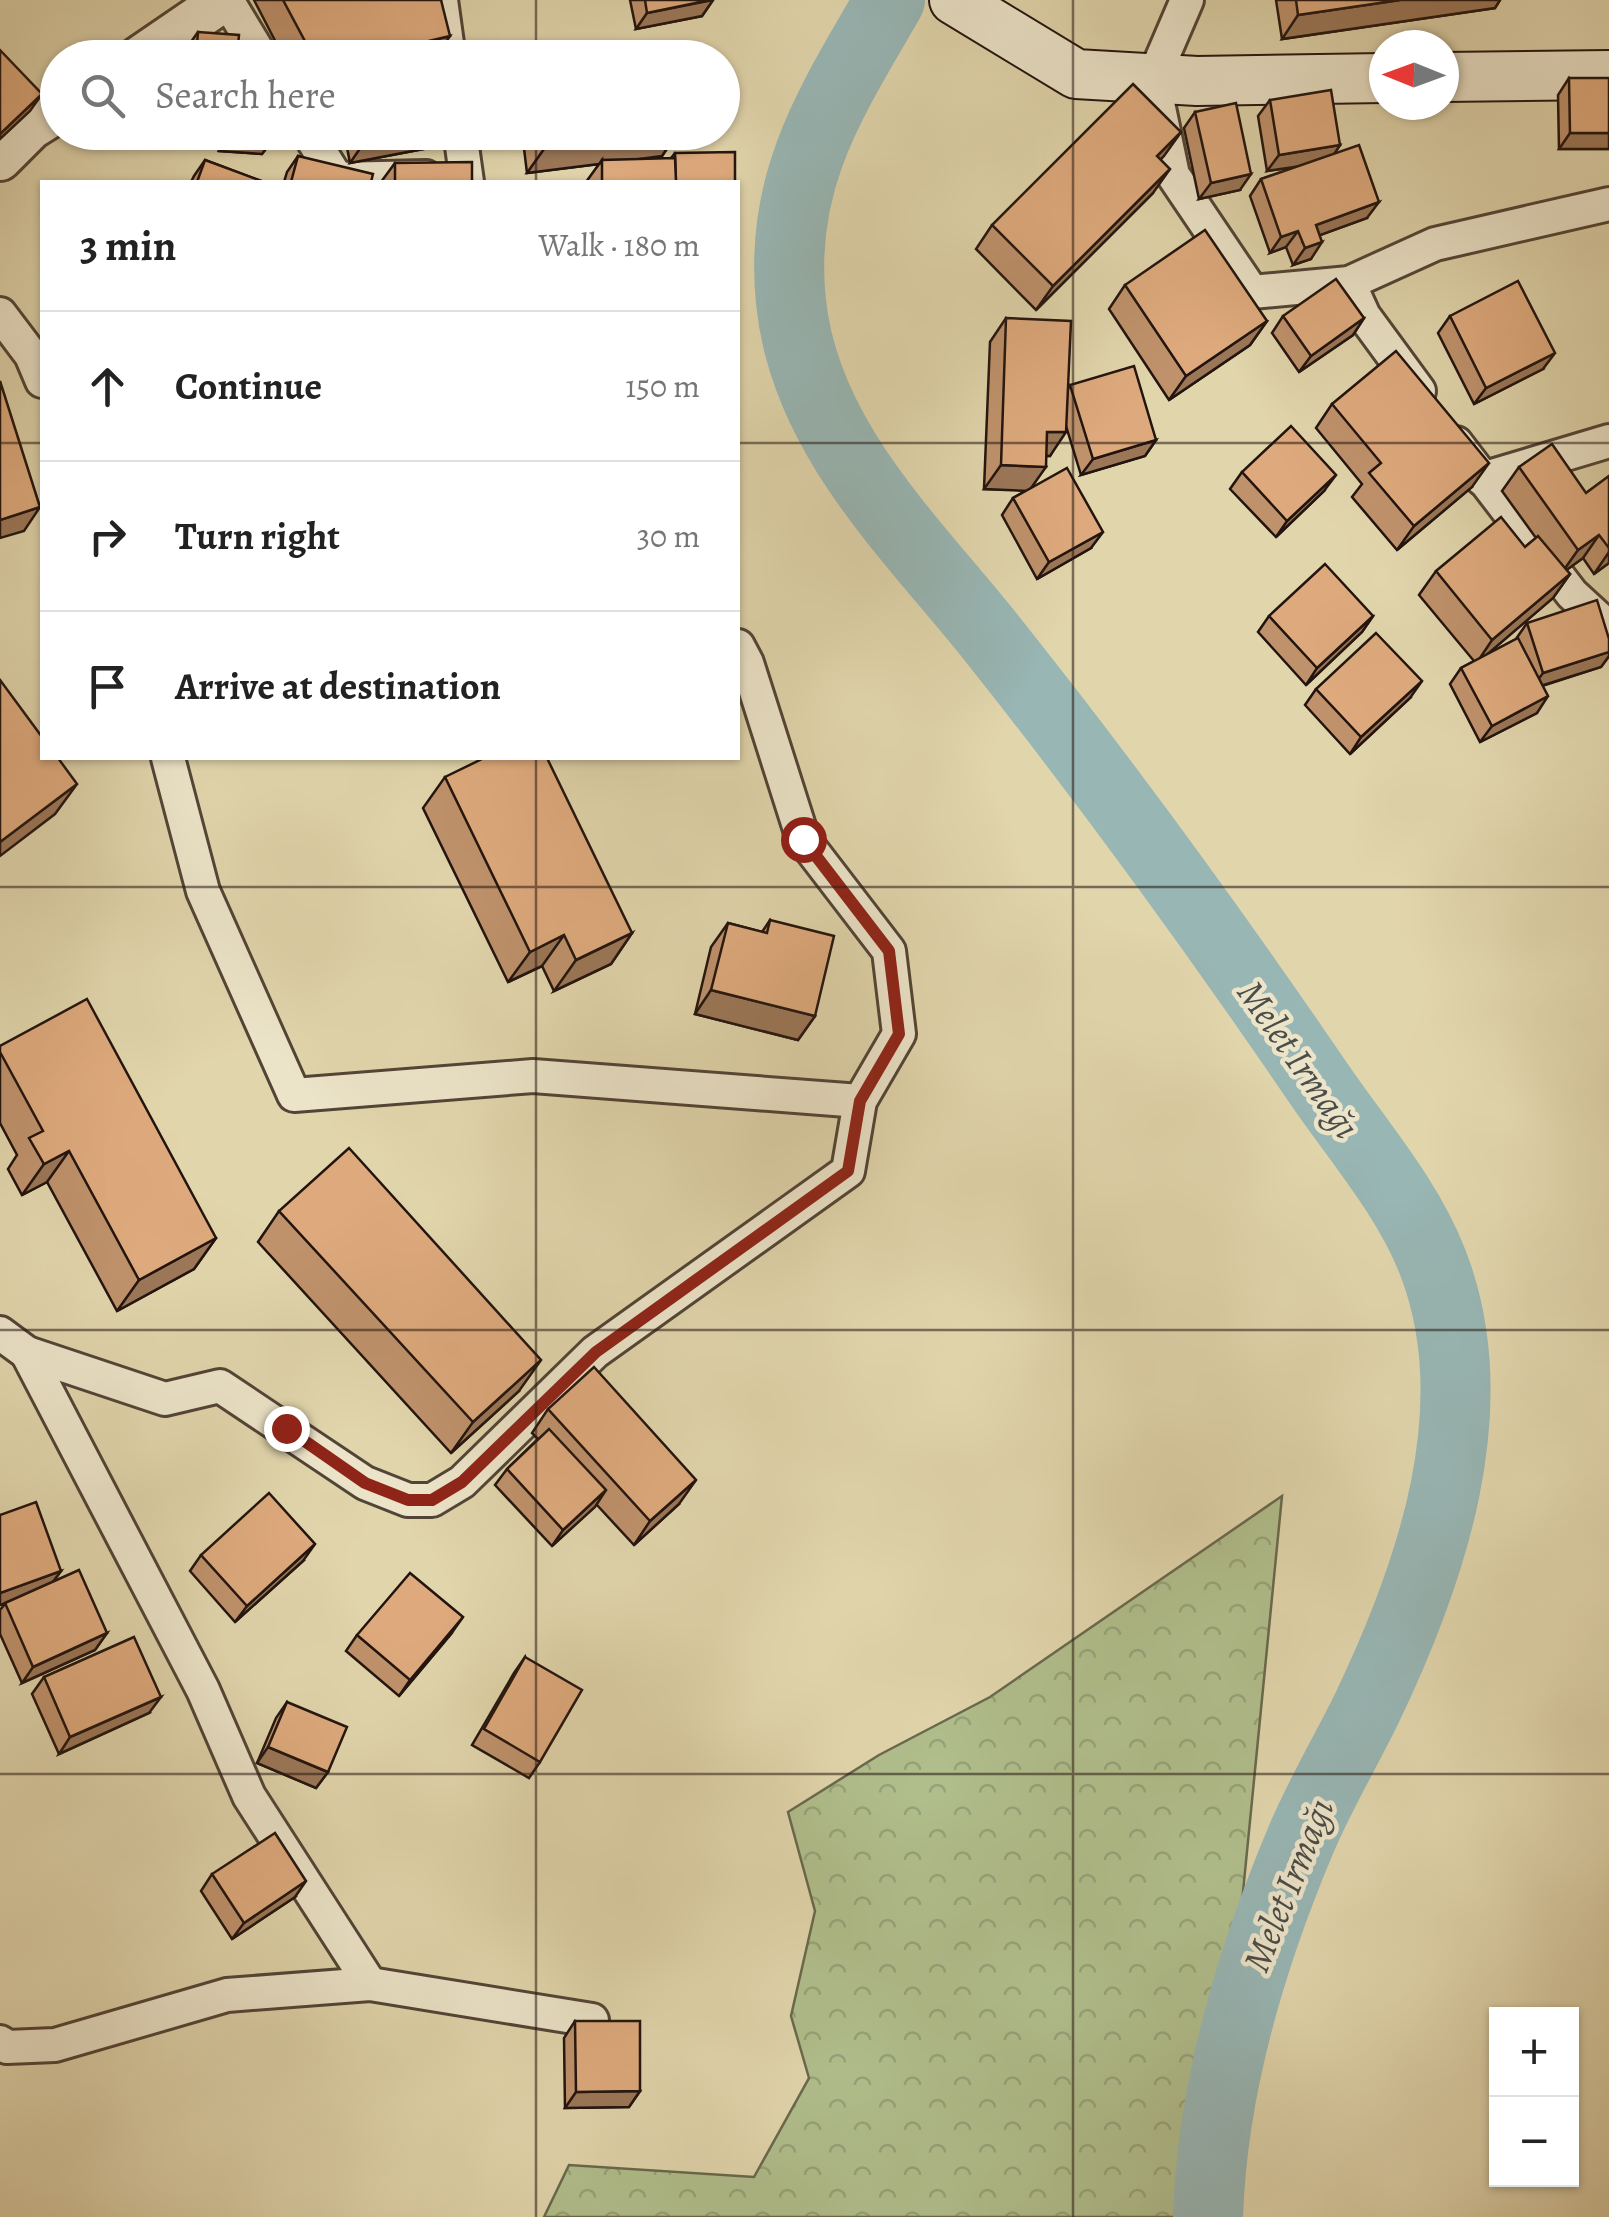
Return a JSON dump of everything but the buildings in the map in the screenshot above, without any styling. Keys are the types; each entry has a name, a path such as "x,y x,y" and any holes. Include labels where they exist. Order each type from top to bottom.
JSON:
{"main road":[{"path":"954,0 1076,74 1197,81 1369,78"},
{"path":"1459,77 1609,75"}],"street":[{"path":"166,40 225,0 251,40"},
{"path":"441,0 447,40"},
{"path":"1187,0 1153,78 1173,175 1252,292 1349,283 1435,244 1609,204"},
{"path":"0,159 40,122"},
{"path":"319,150 336,179 466,179 462,150"},
{"path":"1349,283 1364,316 1482,480 1572,594 1609,628"},
{"path":"0,314 30,355 40,377"},
{"path":"1482,480 1609,441"},
{"path":"0,1332 27,1353 166,1399 220,1386 365,1483 408,1500 432,1500 462,1482 596,1352 848,1171 860,1101 899,1034 889,951 803,839 740,650"},
{"path":"169,760 203,891 294,1095 533,1076 860,1101"},
{"path":"27,1353 203,1690 249,1796 370,1984"},
{"path":"0,2042 7,2047 55,2045 227,1995 370,1984 592,2020"}],"green space":[{"path":"1282,1496 1211,2217 544,2217 569,2165 754,2177 809,2078 791,2016 815,1911 788,1812 879,1755 990,1697"}],"waterway":[{"name":"Melet Irmağı","path":"890,0 830,107 801,179 793,217 789,258 791,302 800,352 817,398 867,484 1119,804 1381,1170 1423,1239 1449,1318 1455,1375 1454,1432 1431,1547 1391,1656 1307,1825 1265,1933 1226,2073 1208,2217"}],"route":[{"path":"286,1428 365,1483 408,1500 432,1500 462,1482 596,1352 848,1171 860,1101 899,1034 889,951 803,839"}]}
